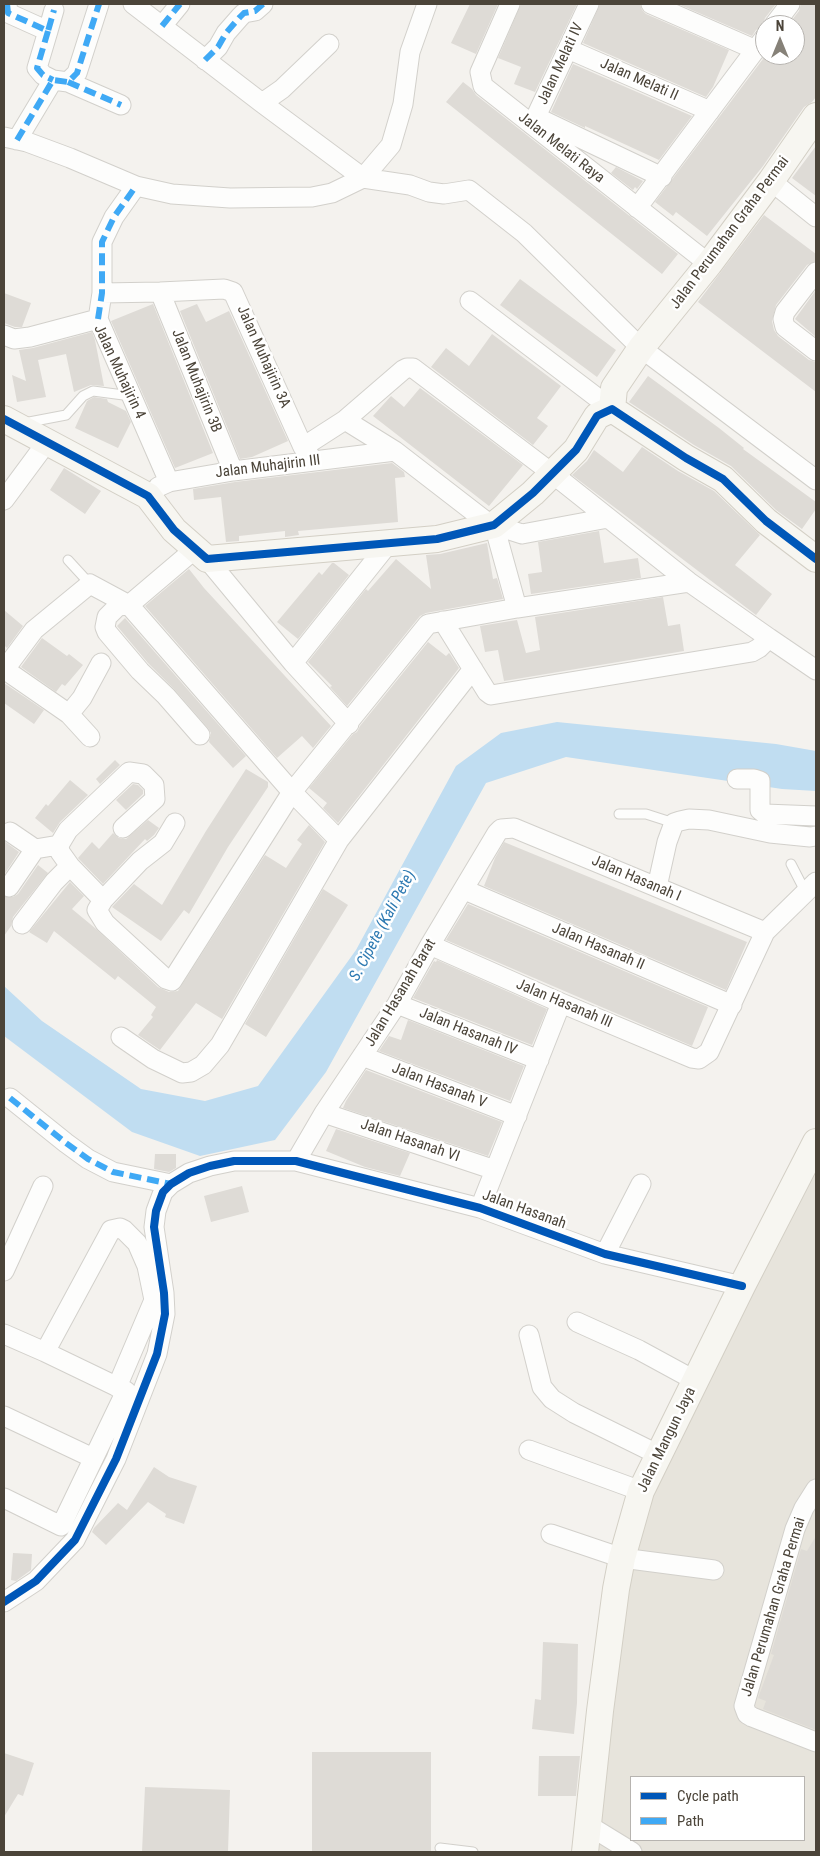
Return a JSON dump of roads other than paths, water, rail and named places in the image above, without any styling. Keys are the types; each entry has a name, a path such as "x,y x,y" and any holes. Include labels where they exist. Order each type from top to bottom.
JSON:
{"street":[{"path":"7,4 8,13 48,30"},
{"path":"99,4 77,73 61,81 11,139 70,158 136,186 172,194 199,197 312,197 332,193 348,187 363,178 390,145 403,104 410,52 427,4"},
{"path":"133,4 363,178 444,194 469,190 524,233 642,348 816,480"},
{"path":"162,26 180,4"},
{"path":"205,60 218,47 226,34 244,13 255,11 263,4"},
{"name":"Jalan Melati Raya","path":"510,4 480,72 483,86 534,121 637,208 709,264"},
{"name":"Jalan Melati IV","path":"534,121 589,4"},
{"path":"651,4 755,41"},
{"path":"782,15 790,4"},
{"path":"54,10 37,68 43,75 121,105"},
{"path":"262,103 282,89 329,44"},
{"name":"Jalan Melati II","path":"568,49 710,111"},
{"path":"637,208 755,51"},
{"name":"Jalan Perumahan Graha Permai","path":"612,409 614,388 642,348 709,264 771,181 816,116"},
{"path":"534,121 662,176"},
{"path":"771,181 816,217"},
{"path":"98,319 102,293 102,242 114,217 136,186"},
{"path":"816,272 785,312 783,319 785,327 816,351"},
{"name":"Jalan Muhajirin 3A","path":"160,292 224,289 233,292 309,454"},
{"path":"102,293 160,292"},
{"name":"Jalan Muhajirin 3B","path":"160,292 233,470"},
{"path":"470,301 612,409 686,458 723,479 766,521 816,559"},
{"name":"Jalan Muhajirin 4","path":"4,336 14,339 30,337 98,319 169,482"},
{"path":"309,454 345,420 404,370 411,367 553,474 689,582 816,670"},
{"path":"200,735 166,696 140,671 107,632 105,626 107,617 118,606 128,605 201,554 388,544 437,539 494,525 533,494 576,450 597,416 612,409"},
{"path":"345,420 394,451 483,519 494,525 522,534 608,518"},
{"path":"10,422 148,496 174,530 201,554 293,663 348,724"},
{"path":"4,500 47,442"},
{"name":"Jalan Muhajirin III","path":"143,494 169,482 309,454 394,451"},
{"path":"494,525 517,608"},
{"path":"293,663 388,544"},
{"path":"175,823 163,844 140,861 103,900 97,910 104,923 166,979 172,981 292,792 428,624 517,608 689,582"},
{"path":"90,737 69,714 4,669 34,630 90,584 128,605 292,792 339,840"},
{"path":"443,621 487,692 492,695 752,652 769,638"},
{"path":"69,714 82,698 100,663"},
{"path":"121,1037 153,1059 182,1073 191,1072 203,1065 220,1045 339,840 474,669"},
{"path":"10,832 35,849 58,845 68,830 129,772 143,774 154,785 155,799 123,828"},
{"path":"736,779 760,781 760,810 764,814 816,816"},
{"path":"657,887 667,842 674,823 689,819 708,820 770,833 816,836"},
{"name":"Jalan Hasanah I","path":"506,828 514,828 765,932"},
{"name":"Jalan Hasanah Barat","path":"296,1161 324,1113 397,1004 497,833 506,828"},
{"path":"58,845 60,852 70,866 103,900"},
{"path":"9,887 35,849"},
{"path":"22,924 54,882 70,866"},
{"path":"732,1005 765,932 811,888"},
{"name":"Jalan Hasanah II","path":"465,890 732,1005"},
{"name":"Jalan Hasanah III","path":"430,945 692,1058 698,1059 709,1052 732,1005"},
{"path":"480,1208 561,1003"},
{"name":"Jalan Hasanah IV","path":"397,1004 539,1060"},
{"name":"Jalan Hasanah V","path":"362,1056 516,1116"},
{"path":"4,1602 36,1581 75,1540 116,1459 156,1354 163,1326 165,1314 164,1294 154,1227 156,1211 163,1192 170,1184 114,1172 88,1159 10,1098"},
{"name":"Jalan Hasanah VI","path":"324,1113 495,1170"},
{"name":"Jalan Mangun Jaya","path":"585,1852 600,1711 616,1589 622,1558 641,1491 742,1286 816,1142"},
{"name":"Jalan Hasanah","path":"170,1184 189,1173 218,1164 296,1161 480,1208 605,1254 742,1286"},
{"path":"605,1254 641,1184"},
{"path":"4,1271 44,1186"},
{"path":"44,1352 111,1230 120,1228 137,1243 147,1266 154,1300 118,1387"},
{"path":"577,1322 639,1350 696,1381"},
{"path":"4,1334 126,1391 61,1526 4,1498"},
{"path":"530,1335 542,1387 552,1399 574,1413 659,1455"},
{"path":"4,1416 93,1458"},
{"path":"529,1450 641,1491"},
{"name":"Jalan Perumahan Graha Permai","path":"816,1489 804,1508 795,1529 744,1706 747,1714 752,1717 816,1742"},
{"path":"551,1534 622,1558 714,1570"},
{"path":"588,1825 632,1852"}],"lane":[{"path":"10,422 66,415 83,396 93,390 131,396"},
{"path":"68,560 90,584"},
{"path":"619,814 646,814 674,823"},
{"path":"791,864 811,888"},
{"path":"440,1848 473,1852"}],"water":[{"name":"S. Cipete (Kali Pete)","path":"557,722 776,744 816,751 816,791 782,789 566,757 486,783 326,1072 275,1140 200,1156 132,1132 4,1036 4,986 42,1021 141,1089 205,1101 258,1086 356,950 456,766 501,733"}]}
